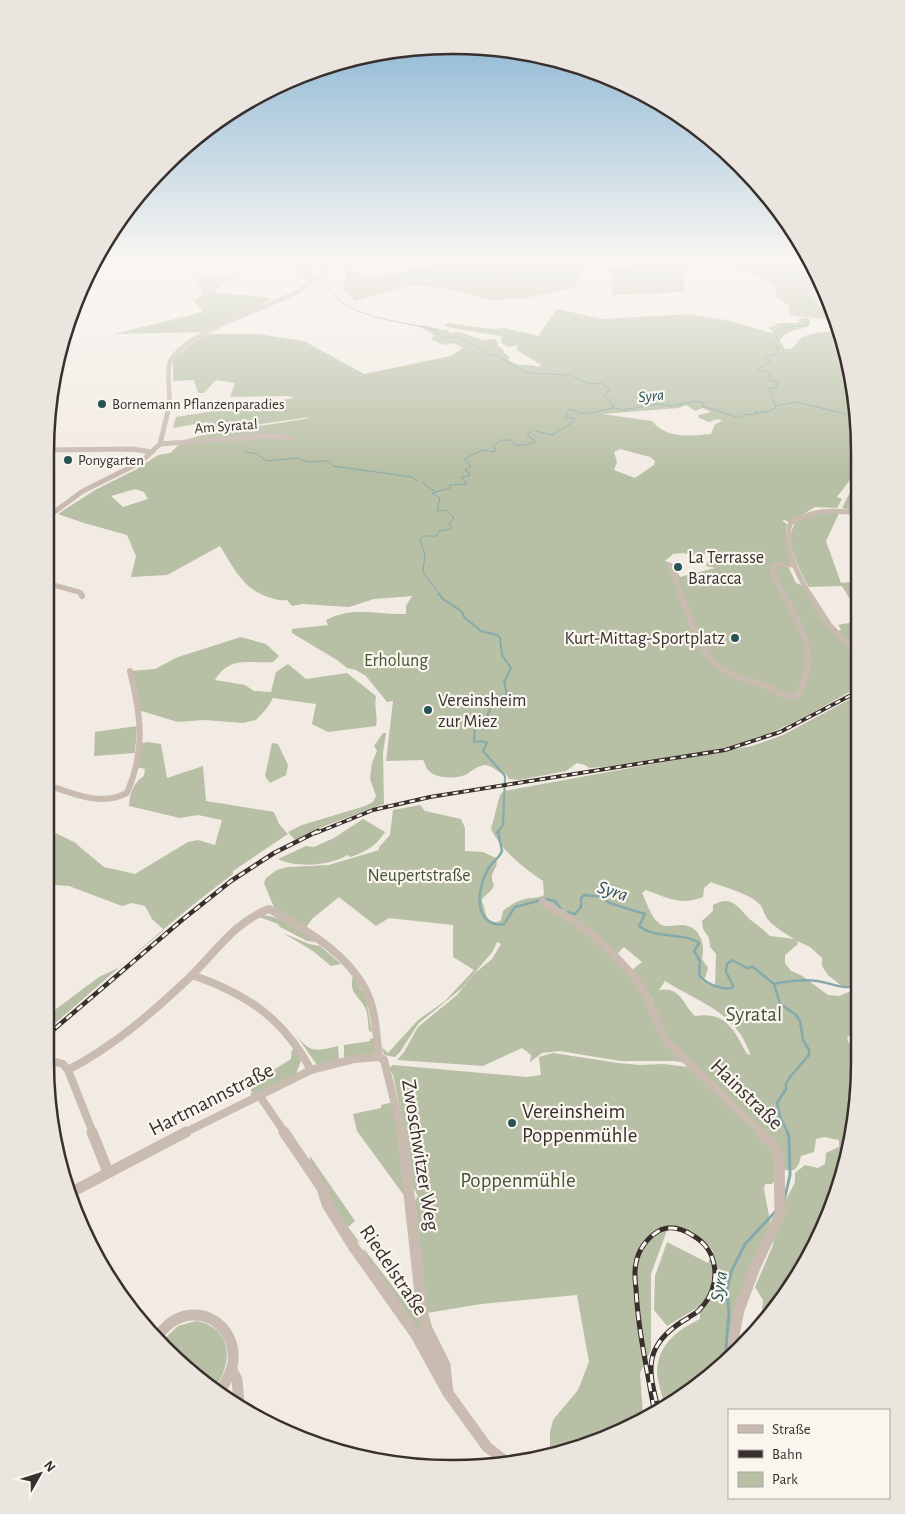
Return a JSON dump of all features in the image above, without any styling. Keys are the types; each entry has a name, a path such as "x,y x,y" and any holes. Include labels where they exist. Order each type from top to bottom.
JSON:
{"street":[{"path":"54,512 83,491 129,470 160,444 168,417 170,402 168,373 172,359 192,340 212,331"},
{"name":"Am Syratal","path":"160,444 269,436 293,438"},
{"path":"54,450 132,449 152,452"},
{"path":"851,512 812,511 794,521 789,526 788,535 794,565 828,624 851,647"},
{"path":"670,565 698,640 707,657 734,676 762,684 771,691 791,698 797,696 806,682 809,654 806,639 773,572 776,564 794,565"},
{"path":"54,585 80,592 82,596"},
{"path":"54,786 101,799 118,797 127,793 133,779 141,741 141,726 130,671"},
{"name":"Hainstraße","path":"543,902 552,910 575,922 594,937 635,978 650,1003 662,1034 675,1052 717,1088 774,1146 780,1157 780,1214 739,1310 734,1343"},
{"name":"Zwoschwitzer Weg","path":"192,975 243,920 253,913 269,909 321,943 349,966 361,981 371,1004 379,1057 384,1060 388,1071 402,1134 422,1310 427,1329 445,1365 448,1393"},
{"path":"68,1070 109,1047 192,975 236,992 258,1005 281,1025 301,1051 311,1070"},
{"name":"Hartmannstraße","path":"75,1190 311,1070 354,1059 379,1057"},
{"path":"54,1063 64,1064 68,1070 108,1172"},
{"name":"Riedelstraße","path":"259,1095 322,1188 328,1204 353,1246 416,1335 448,1393 487,1447 501,1457"},
{"path":"161,1332 179,1318 196,1314 212,1317 224,1327 234,1350 232,1370 223,1387"},
{"path":"232,1370 237,1380 239,1398"}],"green space":[{"path":"128,331 210,331 207,332 114,334"},
{"name":"Erholung","path":"426,331 448,331 449,333 459,332 483,340 496,339 498,346 510,357 508,360 520,365 539,367 541,365 517,350 518,345 509,347 502,344 501,339 503,337 469,331 515,331 538,336 542,331 764,331 772,333 772,331 793,331 786,334 780,341 785,349 793,348 800,339 808,335 833,332 844,375 848,400 851,478 837,497 842,499 837,508 815,507 790,523 785,520 782,521 787,524 786,535 791,561 788,566 796,583 803,586 820,617 851,650 851,691 773,732 722,748 682,756 602,767 589,768 577,763 566,771 519,780 509,779 506,774 485,765 477,767 463,776 437,776 427,769 423,760 386,761 393,701 387,702 366,676 356,670 347,668 292,633 292,629 328,625 326,620 346,613 406,614 406,606 412,596 374,599 349,607 303,604 292,606 287,600 268,597 245,583 220,546 167,575 131,577 136,556 127,535 58,514 95,490 137,469 158,455 170,453 184,440 207,434 310,417 212,431 207,422 173,428 176,417 295,398 287,396 230,397 235,383 216,380 204,393 198,393 194,380 173,381 173,359 192,343 208,334 257,334 304,341 364,374 451,356 463,348 454,343 445,345 431,340 434,335","holes":["686,405 695,411 703,408 711,412 698,415 699,418 709,422 718,419 722,421 715,424 711,434 687,436 664,431 652,421 602,414 679,408","620,449 650,457 655,461 654,465 635,478 614,470 617,462 614,452","135,489 144,492 148,499 123,507 111,496","684,553 693,556 711,553 706,566 715,568 680,577 673,564 665,561 673,554"]},
{"path":"851,491 851,510 842,508"},
{"path":"816,511 840,511 826,541 841,583 851,582 851,601 842,586 809,587 794,556 791,534 794,525 801,517"},
{"path":"851,623 851,645 838,632 841,629 838,625"},
{"path":"241,637 266,644 279,656 273,662 241,662 234,664 221,672 215,680 245,685 254,691 271,692 276,672 288,664 306,679 347,673 376,696 376,726 328,732 312,724 316,704 273,698 256,720 243,723 204,720 178,722 138,710 130,671 155,669 178,657"},
{"path":"851,699 851,988 843,987 828,975 822,966 822,958 810,947 797,941 798,944 785,955 785,963 791,971 801,975 828,995 839,996 851,991 851,1034 847,1038 851,1044 848,1114 838,1165 830,1190 821,1214 798,1261 762,1312 763,1300 755,1287 773,1245 775,1230 784,1204 795,1182 795,1173 805,1165 818,1168 825,1164 826,1153 839,1147 839,1140 824,1137 816,1139 814,1152 801,1156 799,1164 794,1170 780,1170 772,1184 765,1184 764,1189 770,1221 767,1237 730,1347 695,1378 663,1400 657,1370 661,1352 677,1333 700,1319 700,1306 667,1326 654,1310 655,1276 667,1242 708,1263 713,1251 694,1233 669,1225 651,1274 651,1350 640,1373 643,1412 605,1430 550,1448 550,1432 553,1420 578,1390 589,1362 577,1295 481,1304 427,1313 415,1200 418,1196 412,1185 405,1132 393,1075 389,1068 393,1065 527,1077 541,1075 539,1057 553,1053 618,1063 640,1065 663,1064 688,1067 685,1055 666,1036 656,1016 652,998 632,970 642,962 624,947 616,955 586,932 630,976 641,990 658,1029 686,1063 674,1061 620,1061 560,1051 542,1053 530,1062 531,1055 522,1048 483,1066 397,1060 404,1052 418,1027 457,995 474,974 492,959 501,944 497,942 493,951 462,988 418,1024 395,1057 384,1055 382,1047 388,1053 418,1020 445,1001 474,970 453,957 453,925 389,918 376,926 339,897 312,919 305,929 275,910 264,883 266,878 277,870 288,867 329,865 379,850 379,847 390,835 393,810 420,805 425,811 461,819 465,828 465,851 483,852 496,858 497,862 492,877 494,885 482,900 489,920 497,922 501,920 503,911 513,904 544,895 543,881 513,858 491,829 500,795 504,791 752,746 783,735","holes":["711,882 738,892 757,902 766,917 794,939 770,936 731,902 726,901 713,905 713,911 702,921 703,929 709,938 710,947 716,954 715,987 701,980 705,978 708,968 702,959 703,945 697,931 685,925 667,926 660,924 652,914 642,893 646,890 674,900 695,900 703,897 704,888","665,981 723,1015 731,1023 744,1040 751,1055 747,1054 738,1037 722,1019 706,1015 695,1016 677,994 672,991 659,990"]},
{"path":"137,726 135,753 94,756 95,732"},
{"path":"383,733 386,733 383,753 384,804 327,825 295,840 288,832 302,825 373,802 376,796 370,779 372,763 377,751 374,746"},
{"path":"142,743 161,744 167,778 203,766 206,801 274,812 279,824 288,834 233,871 233,874 163,929 152,919 145,906 132,903 122,906 69,886 55,885 54,832 74,842 104,867 135,874 188,842 198,840 215,845 222,820 198,815 180,818 129,806 133,789 144,776 145,769 137,767"},
{"path":"272,743 278,744 288,765 286,775 270,783 265,776"},
{"path":"363,819 385,832 371,848 362,853 351,857 347,855 332,862 304,865 278,859 306,846 314,847 334,838"},
{"path":"254,915 271,916 287,922 315,942 307,941 280,927 278,924"},
{"path":"163,929 164,930 127,960"},
{"path":"283,933 309,944 320,946 341,964 331,966 313,951"},
{"path":"118,968 54,1024 54,1011 99,977"},
{"path":"353,976 366,999 372,1032 369,1031 368,1017 364,1005 352,987"},
{"path":"296,1035 314,1050 338,1046 339,1059 317,1065"},
{"path":"374,1038 375,1054 346,1058 344,1056 344,1045 370,1041 370,1039"},
{"path":"292,1049 298,1051 301,1061 296,1074 253,1096 250,1094 252,1093 249,1085 291,1059"},
{"path":"394,1102 407,1192 403,1194 357,1131 353,1114 381,1108 381,1105"},
{"path":"310,1156 355,1221 348,1227 360,1243 354,1240 331,1201 328,1189 310,1162"},
{"path":"364,1249 414,1314 418,1310 419,1301 438,1364 410,1319 363,1252"},
{"path":"196,1321 208,1325 217,1331 223,1339 227,1359 217,1383 166,1337 178,1326"}],"waterway":[{"path":"436,331 442,338 457,337 475,345 482,352 497,356 527,373 569,375 590,384 601,383 610,389 605,395"},
{"name":"Syra","path":"776,342 778,341 775,333 778,331"},
{"name":"Syra","path":"772,395 769,388 777,388 778,383 770,380 770,373 758,369 771,361 766,357 777,354 778,348 774,343"},
{"path":"605,397 611,402 613,408"},
{"name":"Syra","path":"613,408 623,410 659,404 672,406 696,401 704,403 703,407 740,418 744,415 758,414 754,412 768,412 776,407 772,398"},
{"path":"776,406 797,402 849,415"},
{"name":"Syra","path":"535,431 553,435 568,426 575,419 565,417 569,409 585,414 613,408"},
{"name":"Syra","path":"436,492 450,488 450,485 467,484 461,477 469,476 469,473 465,470 471,466 464,459 483,450 494,452 496,450 493,447 501,440 511,440 515,445 531,443 535,441 527,435 531,432"},
{"path":"246,452 257,454 267,461 297,458 308,462 328,461 333,466 412,477 418,481"},
{"path":"422,482 436,492"},
{"name":"Syra","path":"436,492 432,493 440,498 437,511 446,510 454,518 449,523 452,529 439,531 437,536 423,536 420,539 425,555 423,572 440,595"},
{"name":"Syra","path":"439,594 443,599 461,611 465,618 481,631 497,635 500,638 502,655 511,668 504,682 507,694 495,699 487,716 475,722 474,742 482,741 487,743 483,751 505,776 503,825 498,832"},
{"name":"Syra","path":"498,832 502,851 490,866 484,878 480,892 482,914 492,923 504,924 515,907 541,900"},
{"name":"Syra","path":"567,912 575,914 581,907 581,898 584,895 602,897 609,903 645,914 639,926 646,930 653,933 684,937 699,943 694,951 700,961 699,975 710,984 723,988 732,988 733,985 726,972 727,964 732,960 747,968 753,967 774,984"},
{"name":"Syra","path":"545,899 555,901 561,909"},
{"path":"774,984 806,980 851,987"},
{"name":"Syra","path":"774,984 780,1004 796,1015 800,1021 803,1040 809,1050 809,1055 790,1077 786,1084 786,1089 777,1103 780,1117 788,1133"},
{"name":"Syra","path":"784,1201 790,1175 789,1136 787,1132"},
{"name":"Syra","path":"726,1351 729,1313 727,1290 731,1272 745,1244 776,1211"}],"railway":[{"path":"316,833 373,810 430,797 725,750 780,732 851,695"},
{"path":"54,1029 182,920 231,881 274,853 318,831"},
{"path":"653,1406 639,1319 635,1266 641,1250 649,1238 661,1230 674,1228 692,1235 708,1250 713,1259 715,1280 707,1300 700,1309 668,1332 654,1352 651,1373 657,1404"}],"place":[{"name":"Bornemann Pflanzenparadies","path":"102,404"},
{"name":"Ponygarten","path":"68,460"},
{"name":"La Terrasse Baracca","path":"678,567"},
{"name":"Kurt-Mittag-Sportplatz","path":"735,638"},
{"name":"Vereinsheim zur Miez","path":"428,710"},
{"name":"Vereinsheim Poppenmühle","path":"512,1123"}],"park label":[{"name":"Neupertstraße","path":"419,875"},
{"name":"Syratal","path":"754,1014"},
{"name":"Poppenmühle","path":"518,1180"}]}
